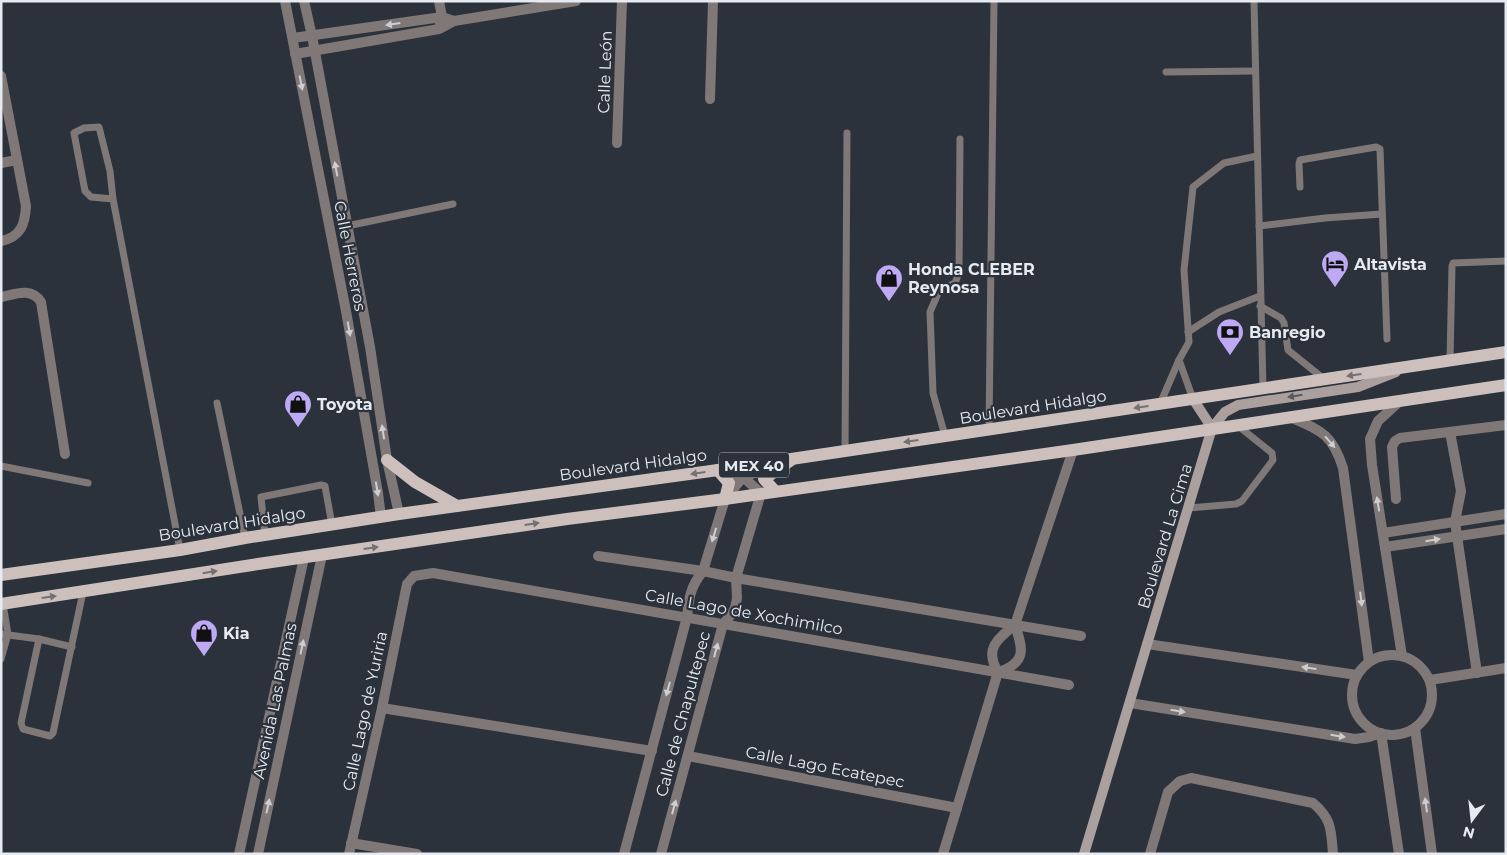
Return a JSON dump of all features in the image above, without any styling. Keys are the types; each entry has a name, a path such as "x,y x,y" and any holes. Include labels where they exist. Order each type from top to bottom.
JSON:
{"main road":[{"name":"Boulevard Hidalgo","path":"1,575 180,550 399,514 718,470 1506,352"},
{"name":"MEX 40","path":"2,604 567,519 725,499 1073,450 1506,385"},
{"path":"775,491 764,479 793,459"},
{"path":"388,460 415,482 457,506"},
{"path":"718,470 729,483 725,499"}],"street":[{"name":"Calle Herreros","path":"285,1 346,312 381,517"},
{"name":"Calle Herreros","path":"304,1 370,348 388,460 399,514"},
{"path":"439,1 442,17 439,29"},
{"path":"296,54 439,29 454,21 576,1"},
{"name":"Calle León","path":"617,144 622,1"},
{"path":"710,98 712,1"},
{"path":"293,38 442,17 454,21"},
{"path":"370,27 372,41"},
{"path":"1,241 9,240 20,231 25,221 26,206 2,83"},
{"path":"309,126 328,123"},
{"path":"1,163 18,160"},
{"path":"1,296 26,292 33,293 40,302 64,454"},
{"name":"Boulevard La Cima","path":"1084,854 1212,428 1225,412 1238,405 1358,387 1409,367"},
{"path":"1193,399 1212,428"},
{"path":"1401,400 1378,421 1370,439 1372,465 1402,656"},
{"path":"1289,417 1314,428 1329,438 1338,450 1344,468 1369,662"},
{"path":"1396,499 1392,447 1395,441 1400,438 1506,425"},
{"path":"1450,432 1460,491 1455,522 1477,673"},
{"path":"998,672 1011,668 1021,654 1021,644 1016,625 1073,450"},
{"path":"743,477 793,459"},
{"path":"718,470 743,477 761,493"},
{"name":"Calle de Chapultepec","path":"624,854 686,618 688,598 703,571 725,499 743,477"},
{"name":"Calle de Chapultepec","path":"661,854 723,624 731,615 736,603 736,578 761,493"},
{"path":"1383,533 1506,514"},
{"path":"1385,547 1506,529"},
{"name":"Avenida Las Palmas","path":"258,854 322,555"},
{"name":"Calle Lago de Xochimilco","path":"598,556 703,571 1081,636"},
{"name":"Avenida Las Palmas","path":"239,854 304,558"},
{"name":"Calle Lago de Xochimilco","path":"414,576 433,572 1069,685"},
{"name":"Calle Lago de Yuriria","path":"349,854 382,708 407,584 414,576"},
{"path":"294,602 311,606"},
{"path":"943,854 998,672 991,655 994,645 1000,636 1016,625"},
{"path":"1147,644 1357,675"},
{"path":"1130,703 1356,738 1381,734 1399,735 1416,728 1428,715 1433,698 1430,680 1419,665 1402,656 1386,655 1369,662 1362,668 1353,684 1352,702 1355,710 1365,725 1381,734"},
{"path":"1430,680 1506,668"},
{"path":"382,708 652,751"},
{"path":"1416,728 1432,854"},
{"path":"1381,734 1399,854"},
{"name":"Calle Lago Ecatepec","path":"688,756 957,808"},
{"path":"1150,854 1168,792 1180,781 1190,778 1313,803 1323,812 1330,825 1333,854"},
{"path":"244,828 262,832"},
{"path":"351,843 416,854"}],"lane":[{"path":"989,430 994,1"},
{"path":"1254,1 1263,389"},
{"path":"1166,72 1255,72"},
{"path":"113,199 91,197 85,191 74,133 84,128 99,127 110,171 113,199 180,550"},
{"path":"845,451 847,133"},
{"path":"945,436 933,393 930,312 939,291 955,283 959,273 960,140"},
{"path":"1300,187 1298,164 1300,160 1380,149 1387,339"},
{"path":"1160,404 1189,342 1184,270 1193,187 1224,163 1257,156"},
{"path":"347,226 453,204"},
{"path":"1259,226 1325,218 1382,214"},
{"path":"1450,361 1452,266 1454,263 1506,261"},
{"path":"1188,332 1219,312 1260,296"},
{"path":"1260,306 1281,318 1284,323 1288,350 1325,380"},
{"path":"1179,360 1193,399"},
{"path":"217,403 245,538"},
{"path":"1189,508 1236,504 1242,501 1273,460 1272,453 1236,425"},
{"path":"1,466 88,483"},
{"path":"265,535 261,497 321,485 325,486 332,525"},
{"path":"39,639 21,723 23,729 50,736 53,732 83,592"},
{"path":"1,658 5,634 2,604"},
{"path":"5,634 39,639 72,647"}],"place":[{"name":"Altavista","path":"1335,288"},
{"name":"Honda CLEBER Reynosa","path":"889,302"},
{"name":"Banregio","path":"1230,356"},
{"name":"Toyota","path":"298,428"},
{"name":"Kia","path":"204,657"}]}
